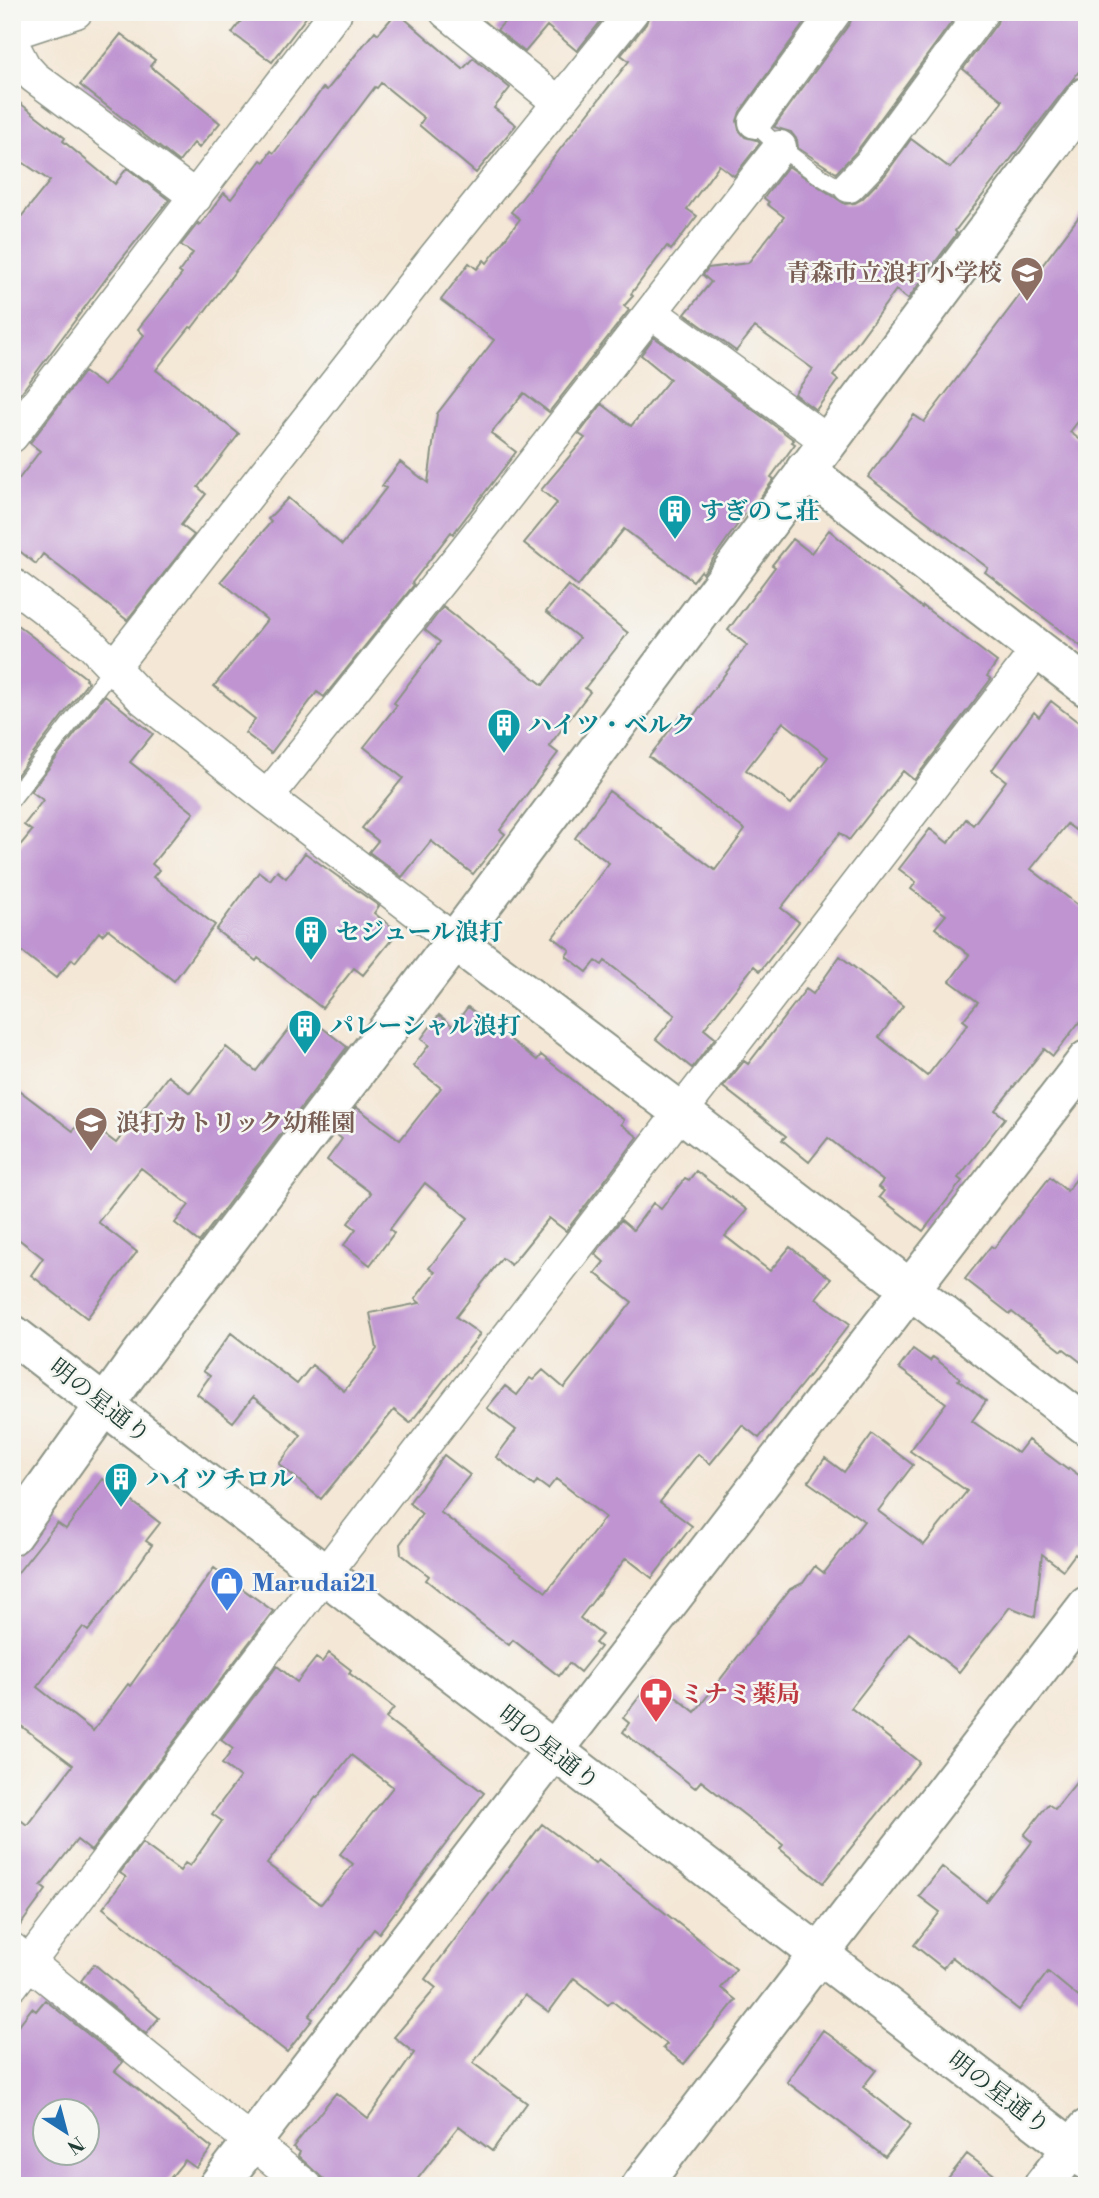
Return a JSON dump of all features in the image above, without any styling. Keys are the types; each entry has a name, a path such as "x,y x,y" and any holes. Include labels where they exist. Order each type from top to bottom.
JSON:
{"street":[{"path":"12,33 76,12"},
{"path":"12,436 336,12"},
{"path":"446,12 559,103"},
{"path":"114,666 399,302 632,12"},
{"path":"755,122 835,12"},
{"path":"849,187 870,164 982,12"},
{"path":"12,43 24,66 34,77 197,197"},
{"path":"12,1535 106,1405 1087,96"},
{"path":"267,797 461,555 780,147"},
{"path":"652,312 1038,649 1087,687"},
{"path":"12,584 91,644 143,699 267,797 1087,1426"},
{"path":"306,2186 18,1966 325,1575 1038,649"},
{"path":"218,2186 1087,1060"},
{"name":"明の星通り","path":"12,1334 818,1955 1082,2146"},
{"path":"641,2186 1087,1606"},
{"path":"1043,2186 1082,2146"}],"lane":[{"path":"755,122 762,133 780,147 837,186 849,187"},
{"path":"12,799 114,666"}],"building":[{"path":"248,12 310,12 272,62 232,33"},
{"path":"397,12 463,69 473,58 510,88 494,108 516,125 476,173 419,125 424,118 381,83 375,87 192,328 190,327 156,370 239,434 198,487 206,494 181,525 194,535 127,620 43,554 36,564 12,545 12,488 40,451 30,443 84,372 104,386 144,335 138,329 182,274 179,272 193,253 181,245 198,223 200,225 224,193 231,199 261,160 264,162 271,151 274,153 323,88 327,90 375,31 378,34"},
{"path":"513,12 608,12 577,51 547,26 525,52 497,30"},
{"path":"650,12 812,12 740,112 737,121 739,130 745,137 760,143 734,176 719,165 687,209 697,216 671,250 667,246 631,294 633,296 624,306 629,310 549,412 524,393 491,433 516,452 324,697 317,692 271,753 245,733 255,719 214,686 267,620 221,581 271,522 268,519 288,498 342,545 386,488 382,486 400,462 428,483 437,414 494,340 441,300 469,263 477,269 484,260 487,263 520,219 511,212 629,61 621,55 646,24"},
{"path":"853,12 959,12 856,152 836,173 798,148 797,140 791,132 774,127 850,23"},
{"path":"1000,12 1087,12 1087,61 955,231 957,233 908,299 896,290 833,376 838,380 816,410 794,394 813,369 755,327 736,351 685,314 711,282 703,275 708,268 748,263 784,217 767,204 769,202 764,198 788,166 845,204 862,199 885,175 911,139 950,168 1002,102 963,69 997,23"},
{"path":"121,34 155,60 150,66 220,123 199,148 194,143 179,162 80,85"},
{"path":"12,97 65,138 63,141 115,184 127,168 169,200 108,276 12,405 12,228 50,181 12,155"},
{"name":"青森市立浪打小学校","path":"1087,206 1087,410 1070,432 1087,445 1087,651 985,572 988,568 868,477 914,415 924,422"},
{"path":"654,337 794,440 792,442 795,444 771,477 774,479 752,508 750,507 703,573 701,571 693,581 624,529 578,586 524,543 557,503 541,490 585,438 579,434 602,404 631,426 670,379 641,355"},
{"path":"829,530 922,608 923,606 997,662 987,676 991,679 914,780 903,771 849,840 840,833 781,908 799,922 760,971 754,966 704,1029 715,1038 692,1068 656,1039 675,1015 605,961 602,965 596,961 587,972 566,956 570,950 553,937 609,863 575,838 609,791 715,870 745,830 649,757 679,718 687,724 747,645 728,630 775,567 772,565 793,539 811,553","holes":["783,722 828,757 791,804 746,770"]},
{"path":"568,585 628,633 585,688 590,692 549,746 558,753 500,830 505,834 473,874 431,841 402,877 369,852 378,841 362,828 403,778 364,747 397,705 394,703 440,642 425,630 443,607 543,685 579,638 546,612"},
{"path":"12,621 88,682 14,779"},
{"path":"105,695 153,734 130,762 194,813 152,864 159,870 153,877 215,925 174,981 108,929 102,935 99,932 75,962 72,959 56,978 12,944 12,855 32,831 24,825 43,800 31,791"},
{"path":"1051,701 1087,729 1087,839 1067,824 1031,869 1087,912 1087,1012 1053,1056 1044,1049 995,1110 1005,1118 958,1178 962,1181 923,1231 879,1197 884,1191 878,1187 883,1181 828,1138 809,1162 782,1140 786,1136 723,1087 744,1061 748,1064 806,989 813,994 840,956 903,1006 879,1037 927,1076 968,1024 963,1020 978,1002 950,981 969,955 935,928 946,915 911,889 916,882 899,869 930,829 948,843 966,819 973,825 1006,781 992,770 1034,712 1039,717"},
{"path":"305,853 379,906 374,913 398,932 363,975 354,968 322,1008 258,958 256,961 216,930 259,872 270,880 277,871 286,878"},
{"path":"468,1007 537,1060 541,1055 624,1120 621,1124 638,1137 566,1231 549,1218 511,1265 502,1258 456,1317 480,1334 410,1423 394,1410 321,1499 279,1464 301,1435 253,1397 233,1422 197,1394 210,1376 203,1371 231,1333 297,1384 312,1365 344,1391 377,1349 370,1313 420,1303 415,1299 435,1272 429,1268 468,1218 425,1183 390,1229 394,1233 370,1265 344,1245 356,1229 348,1223 371,1193 327,1160 342,1139 336,1134 356,1107 400,1140 441,1088 413,1066 429,1045 421,1039 439,1015 453,1026"},
{"path":"302,1012 347,1047 199,1242 175,1223 189,1205 141,1168 98,1222 137,1252 87,1318 31,1275 43,1258 12,1234 12,1085 73,1131 83,1118 116,1143 168,1076 190,1093 226,1047 256,1071"},
{"path":"1087,1165 1087,1367 965,1279 991,1246 994,1248 1050,1177 1067,1191"},
{"path":"696,1171 747,1210 725,1236 770,1271 790,1247 831,1279 816,1298 850,1324 759,1438 742,1425 710,1464 698,1454 660,1502 692,1526 652,1578 626,1558 580,1618 602,1635 595,1643 600,1647 580,1672 569,1663 559,1676 513,1640 509,1645 480,1623 426,1580 429,1576 401,1554 400,1544 422,1514 409,1503 444,1455 470,1475 440,1512 546,1592 605,1517 556,1479 548,1489 537,1481 534,1486 496,1457 516,1430 487,1408 505,1386 517,1395 530,1378 533,1380 543,1370 564,1388 632,1302 595,1273 604,1262 595,1254 621,1220 633,1230 653,1203 661,1209 685,1178 689,1180"},
{"path":"913,1349 930,1361 933,1357 986,1401 972,1421 1018,1453 1028,1440 1087,1481 1087,1564 1075,1554 1063,1570 1042,1554 1035,1617 1010,1607 959,1672 909,1633 851,1708 919,1762 823,1883 780,1849 783,1845 701,1781 695,1788 623,1732 629,1723 623,1718 653,1679 695,1712 790,1589 803,1583 815,1566 824,1573 864,1521 808,1482 825,1458 844,1472 872,1434 913,1465 878,1511 924,1545 967,1491 910,1451 946,1403 899,1368"},
{"path":"103,1479 160,1523 146,1541 152,1545 129,1578 88,1631 83,1627 37,1687 93,1731 128,1684 130,1686 214,1568 273,1611 91,1851 77,1840 41,1886 46,1890 16,1931 12,1931 12,1813 27,1825 73,1765 12,1719 12,1580 57,1523 66,1529"},
{"path":"329,1653 351,1670 349,1673 394,1708 386,1718 484,1793 379,1933 374,1929 309,2016 313,2019 287,2052 103,1908 126,1877 120,1873 142,1843 180,1871 185,1863 190,1866 222,1821 212,1814 240,1777 222,1764 233,1749 221,1740 277,1666 297,1682 316,1658 322,1662","holes":["351,1755 393,1787 340,1854 353,1864 321,1904 267,1864"]},
{"path":"1087,1769 1087,2004 1048,1972 1019,2010 952,1957 943,1968 914,1945 940,1912 919,1896 942,1867 986,1901 1032,1842 1024,1835 1048,1804 1055,1809"},
{"path":"542,1824 595,1864 598,1860 736,1969 721,1988 736,2000 684,2064 663,2048 667,2044 612,2001 608,2005 574,1978 549,2012 525,1995 473,2063 527,2103 492,2151 459,2126 412,2186 331,2186 298,2156 300,2152 293,2147 336,2093 368,2118 414,2053 394,2037 436,1988 425,1979"},
{"path":"94,1964 159,2018 146,2034 81,1981"},
{"path":"45,2000 123,2062 115,2071 212,2148 196,2168 185,2160 164,2186 12,2186 12,2034 32,2008 36,2011"},
{"path":"823,2030 876,2070 863,2087 911,2125 885,2157 787,2082"},
{"path":"967,2154 1009,2186 942,2186"}],"place":[{"name":"青森市立浪打小学校","path":"1027,303"},
{"name":"すぎのこ荘","path":"675,541"},
{"name":"ハイツ・ベルク","path":"504,755"},
{"name":"セジュール浪打","path":"311,962"},
{"name":"パレーシャル浪打","path":"305,1056"},
{"name":"浪打カトリック幼稚園","path":"91,1153"},
{"name":"ハイツ チロル","path":"121,1509"},
{"name":"Marudai21","path":"227,1613"},
{"name":"ミナミ薬局","path":"656,1724"}]}
